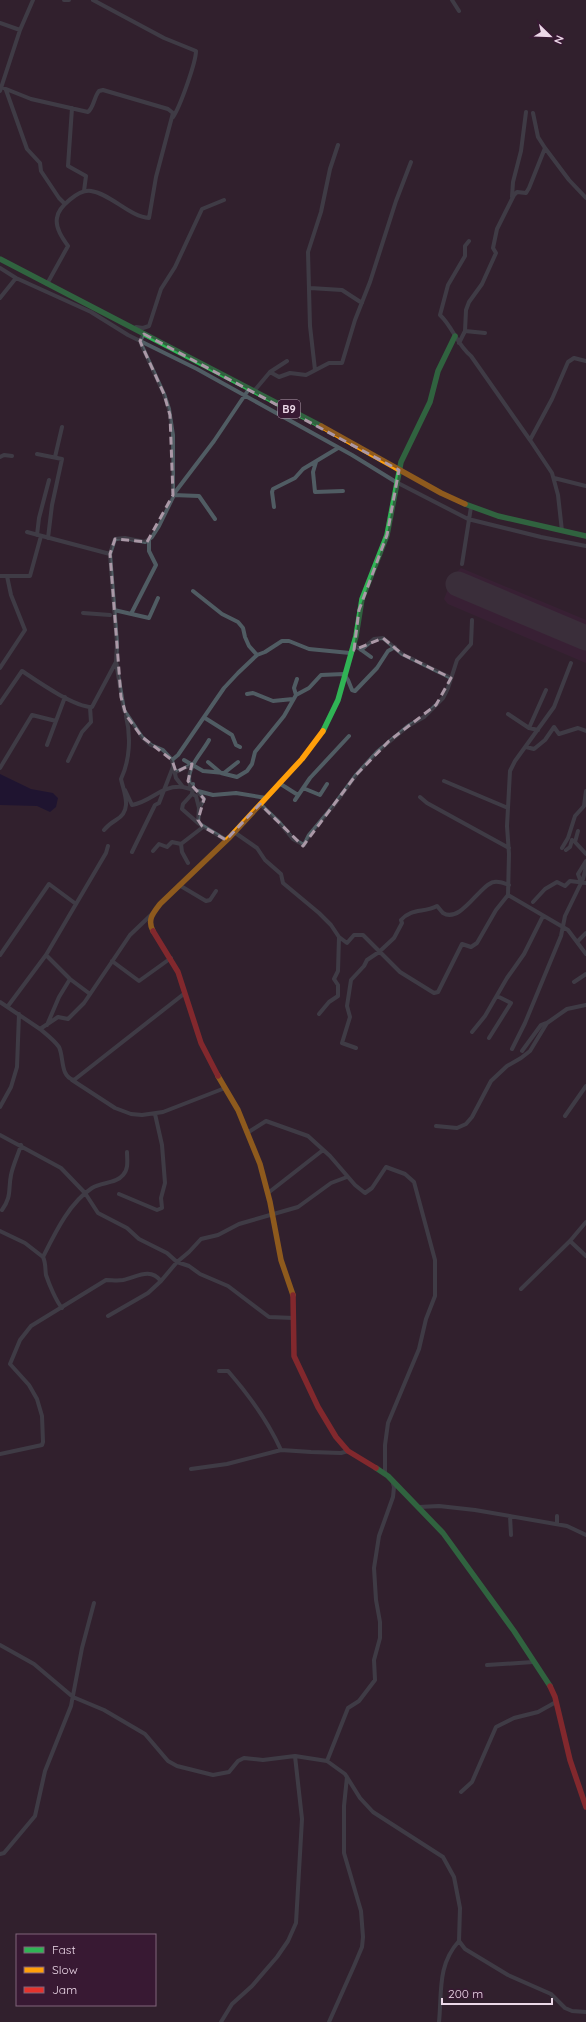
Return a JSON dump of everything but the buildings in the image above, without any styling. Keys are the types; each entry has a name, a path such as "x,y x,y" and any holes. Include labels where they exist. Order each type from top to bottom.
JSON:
{"main road":[{"name":"B9","path":"0,259 321,426 441,494 471,507 498,516 562,532 586,536"},
{"path":"455,336 443,358 434,381 430,402 402,460 396,482 387,535 362,600 359,624 338,700 322,734 302,760 234,832 179,885 152,914 151,924 154,933 178,972 201,1043 238,1110 260,1164 268,1193 281,1260 293,1296 294,1356 322,1414 336,1437 348,1451 385,1474 419,1507 459,1553 489,1598 511,1627 549,1684 556,1702 570,1760 586,1807"}],"street":[{"path":"33,0 20,30 1,89 31,99 90,111 96,94 103,90 168,109 172,111 173,117"},
{"path":"64,0 69,0"},
{"path":"47,284 68,246 57,223 58,214 65,204 84,191 89,190 104,195 124,207 149,218 156,177 173,117 178,110 182,99 196,51 159,35 94,0"},
{"path":"452,0 459,11"},
{"path":"0,23 20,30"},
{"path":"6,90 27,149 40,163 41,171 59,198 65,204"},
{"path":"72,108 68,166 86,176 84,191"},
{"path":"459,343 465,331 466,310 469,302 482,284 495,255 493,248 497,229 515,192 526,112"},
{"path":"533,113 538,137 576,189 586,198"},
{"path":"315,370 310,326 308,252 319,220 330,169 338,145"},
{"path":"515,192 526,192 545,148"},
{"path":"270,372 279,376 290,373 306,375 329,363 342,363 353,325 411,162"},
{"path":"130,326 143,328 149,326 161,289 175,267 202,209 224,200"},
{"path":"469,241 465,246 465,256 448,286 440,315 549,466 554,478 562,532"},
{"path":"0,268 16,278 91,312 140,341 197,369 396,482 468,518 541,537 586,546"},
{"path":"0,298 16,278"},
{"path":"310,288 342,290 362,303"},
{"path":"465,331 484,333"},
{"path":"140,341 144,334"},
{"path":"140,341 164,394 169,409 173,435 174,495"},
{"path":"530,440 552,399 568,362 574,358 586,361"},
{"path":"132,612 156,565 149,551 149,540 174,495 244,396 270,372 287,361"},
{"path":"55,457 62,428"},
{"path":"274,507 272,490 295,478 303,469 338,448"},
{"path":"36,454 62,459 52,505 48,538"},
{"path":"0,457 4,455 12,456"},
{"path":"316,461 313,472 314,492 343,491"},
{"path":"554,478 586,486"},
{"path":"0,576 30,576 39,535 39,518 50,480"},
{"path":"174,495 200,496 215,519"},
{"path":"462,564 468,518 471,507"},
{"path":"27,532 110,554"},
{"path":"104,830 111,821 116,820 126,808 127,802 121,779 128,761 129,743 126,715 121,697 116,662 110,554 115,539 125,538 138,542 149,540"},
{"path":"0,668 25,630 10,595 7,576"},
{"path":"193,592 222,614 238,622 243,628 244,638 257,655"},
{"path":"83,613 132,612 149,618 158,598"},
{"path":"260,804 279,822 293,839 304,846 309,835 356,775 389,741 424,717 443,698 457,660 471,644 472,620"},
{"path":"361,650 368,643 378,638 383,638 402,654 451,678"},
{"path":"172,760 178,755 195,728 205,718 228,684 257,655 265,652 282,641 289,641 309,649 350,653"},
{"path":"353,644 371,657"},
{"path":"247,694 253,693 272,701 295,697 309,688 321,674 344,674 352,690 355,691 377,668 388,651 395,647"},
{"path":"68,761 82,732 92,722 90,707 116,662"},
{"path":"234,832 258,848 265,860 281,874 283,883 319,913 331,925 339,937 347,943 354,934 363,935 400,972 434,993 438,992 460,947 463,944 473,947 477,943 496,910 508,894 508,808 510,771 515,761 554,707 571,663"},
{"path":"0,703 22,671 65,697 90,707"},
{"path":"184,760 203,771 221,773 237,778 247,771 252,764 255,752 284,716 295,697 294,688 297,679"},
{"path":"529,728 546,690"},
{"path":"46,745 65,697"},
{"path":"508,714 529,728 538,730"},
{"path":"0,768 32,715 56,721"},
{"path":"126,715 142,737 151,745 162,750 172,760 173,767 176,772 176,778 183,787"},
{"path":"205,718 232,735 236,745 240,747"},
{"path":"526,747 534,749 545,740 554,727 559,734 578,728 586,731"},
{"path":"295,800 303,788 349,736"},
{"path":"199,808 204,799 188,781 193,764 209,740"},
{"path":"208,762 221,773"},
{"path":"221,773 224,773 238,762"},
{"path":"176,772 193,764"},
{"path":"132,852 135,842 155,805 159,803 173,767"},
{"path":"444,781 508,808"},
{"path":"279,783 298,795"},
{"path":"303,788 320,795 327,784"},
{"path":"123,786 130,796 132,804 148,800 164,789 175,786 192,787"},
{"path":"192,787 192,794 183,804 182,809 203,827 226,840"},
{"path":"566,850 570,847 575,816 584,806 586,791"},
{"path":"198,792 213,795 236,793 266,798"},
{"path":"192,794 196,796 199,808 198,823"},
{"path":"420,797 427,803 508,848"},
{"path":"181,844 203,827"},
{"path":"562,848 578,831"},
{"path":"571,840 586,854"},
{"path":"153,851 159,844 167,847 172,842 181,844"},
{"path":"181,844 182,852 188,863"},
{"path":"8,1006 46,955 106,853 108,846"},
{"path":"583,882 578,874 586,861"},
{"path":"512,1049 528,1018 564,928 565,916 583,882 586,867"},
{"path":"533,902 545,889 557,882 565,886 570,881 583,882"},
{"path":"356,1048 342,1043 350,1017 347,1006 351,980 364,966 367,960 379,952 394,938 402,923 401,920 406,914 419,910 431,909 436,906 442,912 449,914 465,907 488,884 494,882 509,885"},
{"path":"0,955 49,884 76,904"},
{"path":"179,885 206,901 210,900 216,891"},
{"path":"508,894 564,928 586,954"},
{"path":"40,1029 47,1026 58,1017 68,1019 79,1009 130,935 152,914"},
{"path":"472,1032 485,1016 524,954 543,916"},
{"path":"577,942 586,933"},
{"path":"319,1014 329,1002 338,996 338,985 334,979 338,971 339,937"},
{"path":"46,955 70,979 90,994"},
{"path":"112,962 139,981 170,958"},
{"path":"574,982 586,974"},
{"path":"47,1026 59,997 70,979"},
{"path":"72,1080 185,993"},
{"path":"489,1038 511,1003 497,996"},
{"path":"0,1002 40,1029 58,1046 65,1072 72,1080 121,1111 142,1115 155,1114 225,1088"},
{"path":"522,1051 541,1025 547,1023 567,1009 586,1005"},
{"path":"0,1107 11,1088 17,1068 19,1014"},
{"path":"436,1126 457,1128 466,1124 472,1117 491,1081 507,1066 530,1051 547,1023"},
{"path":"565,1116 586,1086"},
{"path":"119,1194 157,1210 162,1208 161,1198 165,1183 162,1144 155,1114"},
{"path":"247,1133 266,1121 269,1121 308,1136 323,1150 347,1177 365,1193 372,1188 386,1167 402,1173 412,1179 421,1205 436,1260 436,1284 434,1303 426,1319 419,1349 388,1423 385,1444 385,1474"},
{"path":"0,1135 61,1168 85,1193 100,1215 121,1224 135,1233 139,1239 167,1253 177,1262 189,1266 200,1274 228,1286 269,1317 294,1318"},
{"path":"2,1210 8,1203 12,1172 21,1145"},
{"path":"268,1193 323,1150"},
{"path":"43,1257 72,1207 85,1193 94,1187 123,1176 127,1167 127,1152"},
{"path":"108,1316 148,1293 201,1239 218,1235 239,1224 272,1216 298,1207 331,1183 347,1177"},
{"path":"521,1289 570,1241 586,1222"},
{"path":"0,1231 25,1243 43,1257 45,1261 46,1275 57,1302 62,1308"},
{"path":"570,1241 586,1256"},
{"path":"0,1454 43,1443 42,1416 37,1399 29,1385 10,1364 20,1340 28,1329 41,1318 62,1308 106,1280 120,1280 148,1273 154,1274 161,1281"},
{"path":"219,1371 228,1371 235,1379 274,1436 281,1450"},
{"path":"191,1468 227,1464 281,1450 341,1453 348,1451"},
{"path":"327,1761 346,1711 350,1706 359,1701 375,1680 374,1660 380,1638 380,1622 376,1600 374,1568 379,1536 393,1497 394,1487 392,1480"},
{"path":"419,1507 450,1507 510,1516 557,1524 573,1528 586,1535"},
{"path":"510,1516 511,1535"},
{"path":"557,1516 557,1524"},
{"path":"0,1854 4,1853 33,1820 45,1771 71,1706 82,1648 94,1603"},
{"path":"0,1645 34,1664 73,1698 104,1710 145,1734 172,1765 213,1775 229,1772 242,1758 263,1760 295,1756 327,1761 347,1777 360,1798 373,1812 439,1853 445,1859 454,1876 460,1918 460,1941 465,1949 508,1976 551,1994 569,2010 586,2012"},
{"path":"487,1665 533,1662"},
{"path":"461,1792 472,1782 491,1735 496,1727 514,1718 538,1712 556,1702"},
{"path":"221,2022 232,2004 252,1986 277,1957 288,1941 296,1923 302,1819 295,1756"},
{"path":"329,2022 362,1947 363,1937 361,1911 344,1853 344,1806 347,1777"},
{"path":"439,2022 442,1976 452,1952 460,1941"}],"highlighted area":[{"path":"144,334 399,470 387,535 359,610 354,650 383,638 402,654 451,678 436,705 389,741 356,775 303,846 260,804 226,840 202,826 198,820 204,799 188,781 192,764 176,772 172,760 142,737 126,715 121,697 110,554 115,539 147,542 173,495 170,415 164,394 140,341"}],"shaded area":[{"path":"461,568 586,620 586,663 448,604 444,599 454,575"},
{"path":"0,774 31,789 53,793 58,798 56,807 50,812 37,806 0,805"}],"runway":[{"path":"458,584 586,638"}],"traffic: fast":[{"path":"0,259 321,426"},
{"path":"323,731 338,700 356,636 362,599 387,535 401,462 430,402 438,371 455,336"},
{"path":"465,504 498,516 586,536"},
{"path":"376,1468 388,1476 443,1533 514,1631 550,1686"}],"traffic: slow":[{"path":"321,426 441,493 465,504"},
{"path":"153,931 151,927 151,920 160,904 230,837 302,759 323,731"},
{"path":"218,1076 238,1110 260,1164 270,1202 281,1260 293,1295"}],"traffic: jam":[{"path":"153,931 178,972 201,1043 218,1076"},
{"path":"293,1295 294,1356 318,1407 336,1437 348,1451 376,1468"},
{"path":"550,1686 555,1697 570,1760 586,1807"}]}
